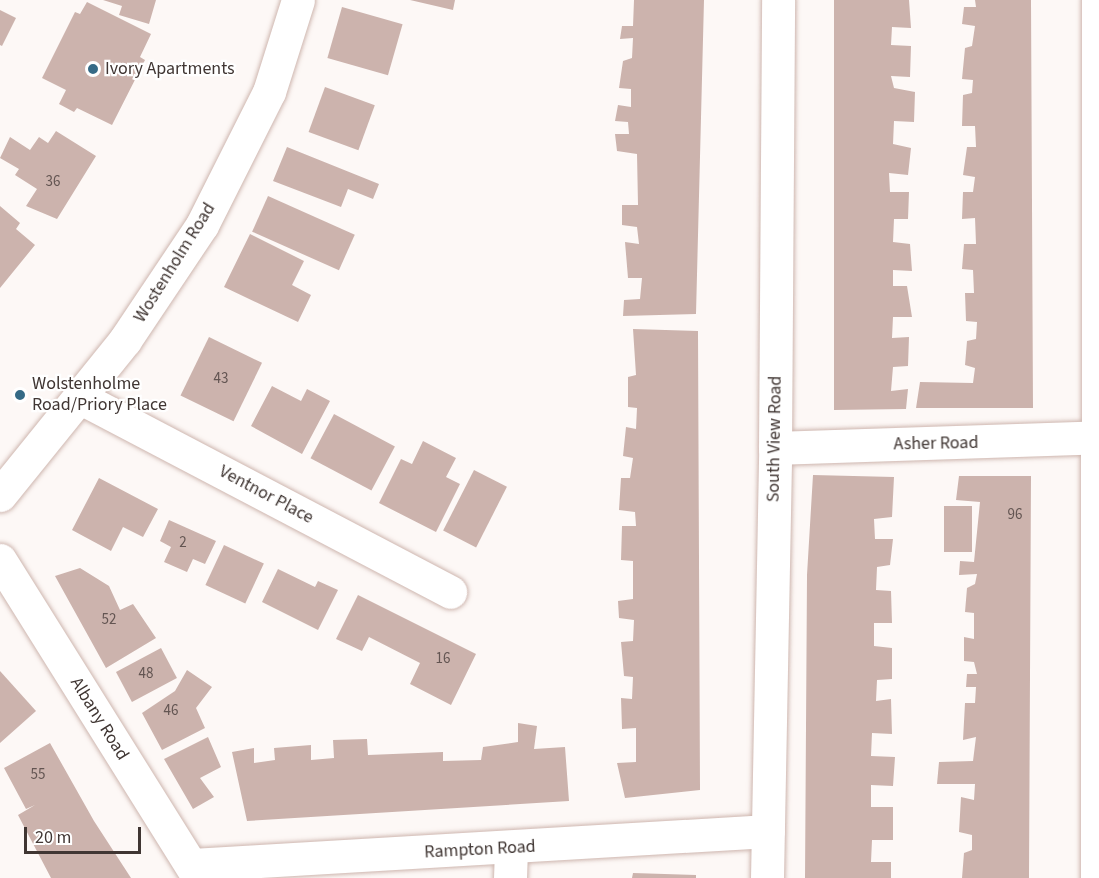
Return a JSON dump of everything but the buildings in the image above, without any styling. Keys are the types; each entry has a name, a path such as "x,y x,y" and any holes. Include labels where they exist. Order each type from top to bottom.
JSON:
{"street":[{"name":"Wostenholm Road","path":"0,495 81,398 202,225 268,92 298,0"},
{"name":"South View Road","path":"767,878 776,448 778,0"},
{"path":"1097,878 1098,0"},
{"name":"Ventnor Place","path":"81,398 450,592"},
{"name":"Asher Road","path":"776,448 1098,438"},
{"name":"Albany Road","path":"0,560 195,872"},
{"name":"Rampton Road","path":"195,872 511,864 768,831"}],"place":[{"name":"Ivory Apartments","path":"93,69"},
{"name":"Wolstenholme Road/Priory Place","path":"20,395"}]}
